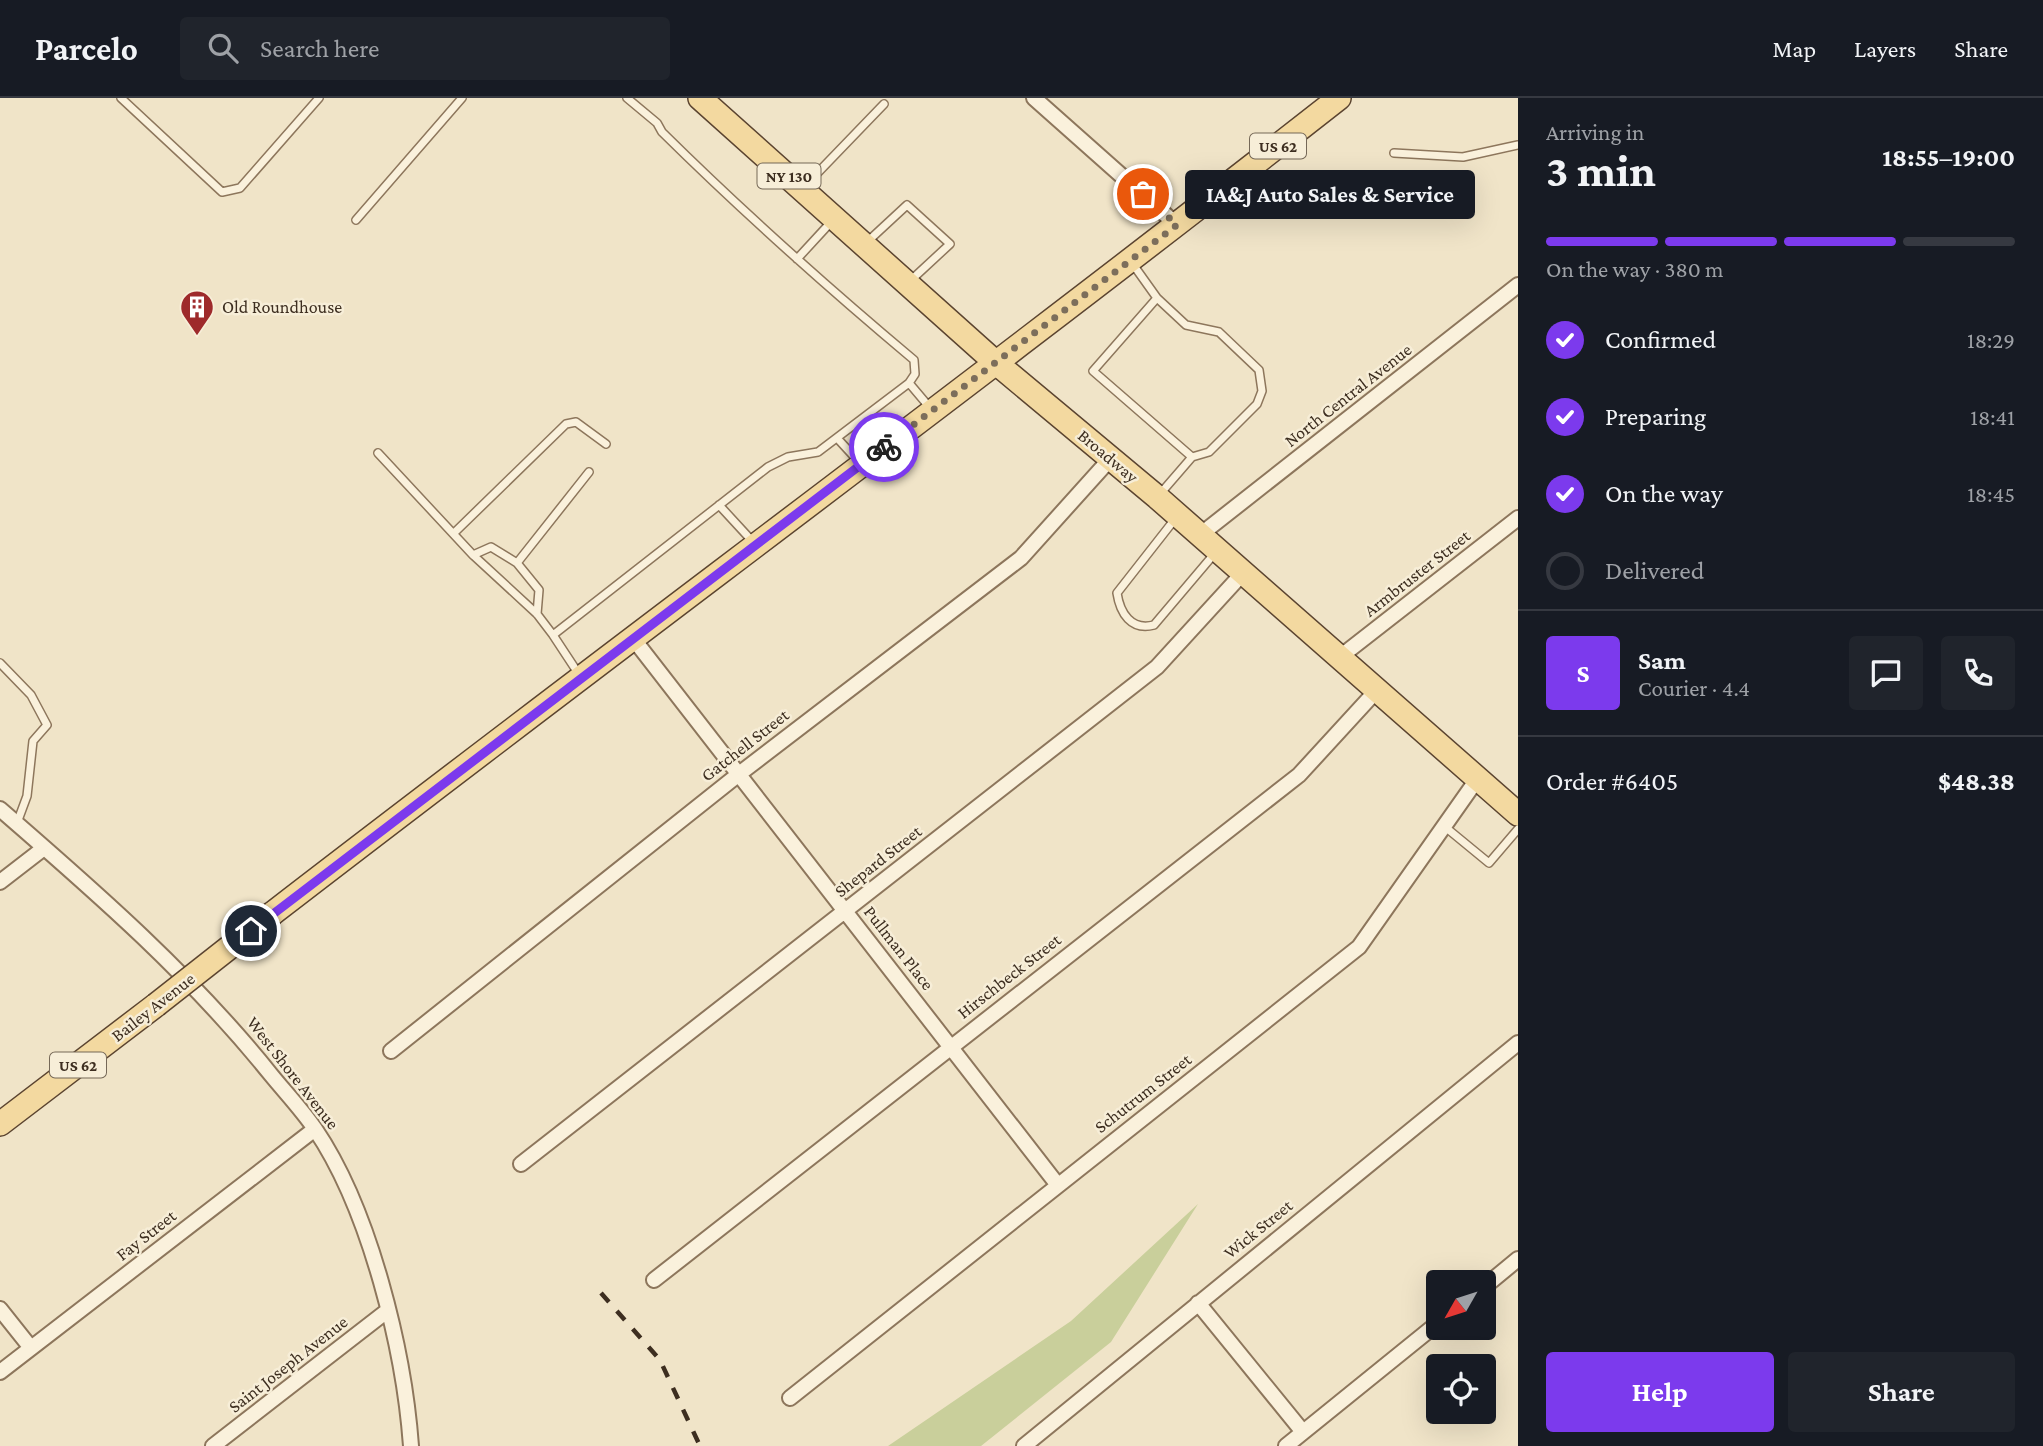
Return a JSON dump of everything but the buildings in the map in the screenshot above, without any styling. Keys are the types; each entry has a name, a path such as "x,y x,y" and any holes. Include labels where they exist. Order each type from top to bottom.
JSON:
{"main road":[{"name":"Broadway","path":"700,98 995,362 1157,497 1518,814"},
{"name":"Bailey Avenue","path":"0,1125 580,676 1177,225 1339,98"}],"street":[{"path":"1034,98 1177,225"},
{"name":"North Central Avenue","path":"1200,535 1518,285"},
{"name":"Gatchell Street","path":"391,1051 739,774 1021,558 1111,458"},
{"name":"Armbruster Street","path":"1340,657 1518,518"},
{"name":"Shepard Street","path":"521,1164 1157,667 1243,573"},
{"name":"Pullman Place","path":"632,637 1057,1184"},
{"name":"Hirschbeck Street","path":"654,1280 1299,775 1377,690"},
{"name":"Schutrum Street","path":"790,1398 1359,947 1478,778"},
{"name":"West Shore Avenue","path":"0,809 169,960 228,1021 315,1129 362,1228 402,1371 411,1446"},
{"path":"0,882 44,848"},
{"name":"Wick Street","path":"1024,1446 1518,1042"},
{"name":"Fay Street","path":"0,1372 315,1129"},
{"path":"1496,1277 1518,1259"},
{"path":"1198,1303 1303,1433"},
{"path":"0,1309 31,1348"},
{"name":"Saint Joseph Avenue","path":"213,1446 387,1311"},
{"path":"1286,1446 1426,1333"}],"lane":[{"path":"121,98 222,192 240,188 318,98"},
{"path":"356,220 462,98"},
{"path":"553,635 774,463 818,452 909,383 915,374 914,360 797,259 627,98"},
{"path":"803,188 884,104"},
{"path":"1394,153 1463,157 1518,145"},
{"path":"863,246 907,205 950,244 907,284"},
{"path":"797,259 834,219"},
{"path":"1130,260 1157,298 1186,325 1219,332 1259,370 1262,391 1257,404 1209,452 1192,457 1157,497"},
{"path":"1157,298 1093,371 1192,457"},
{"path":"909,383 932,411"},
{"path":"454,534 566,424 576,422 606,444"},
{"path":"837,438 861,464"},
{"path":"378,453 473,555 537,614 580,676"},
{"path":"517,563 589,472"},
{"path":"719,505 755,544"},
{"path":"1178,516 1117,593 1122,612 1129,621 1138,626 1154,625 1218,550"},
{"path":"473,555 491,547 517,563 539,590 537,614"},
{"path":"0,663 31,695 47,725 33,741 27,796 17,824"},
{"path":"1444,826 1489,863 1518,828"}],"green space":[{"path":"1198,1204 1111,1342 981,1446 888,1446 1071,1321"}],"railway":[{"path":"601,1293 660,1360 700,1446"}],"way so far":[{"path":"884,447 1177,225 1143,194"}],"place":[{"name":"IA&J Auto Sales & Service","path":"1143,194"},
{"name":"Old Roundhouse","path":"197,337"}],"route":[{"path":"251,931 573,681 884,447"}]}
